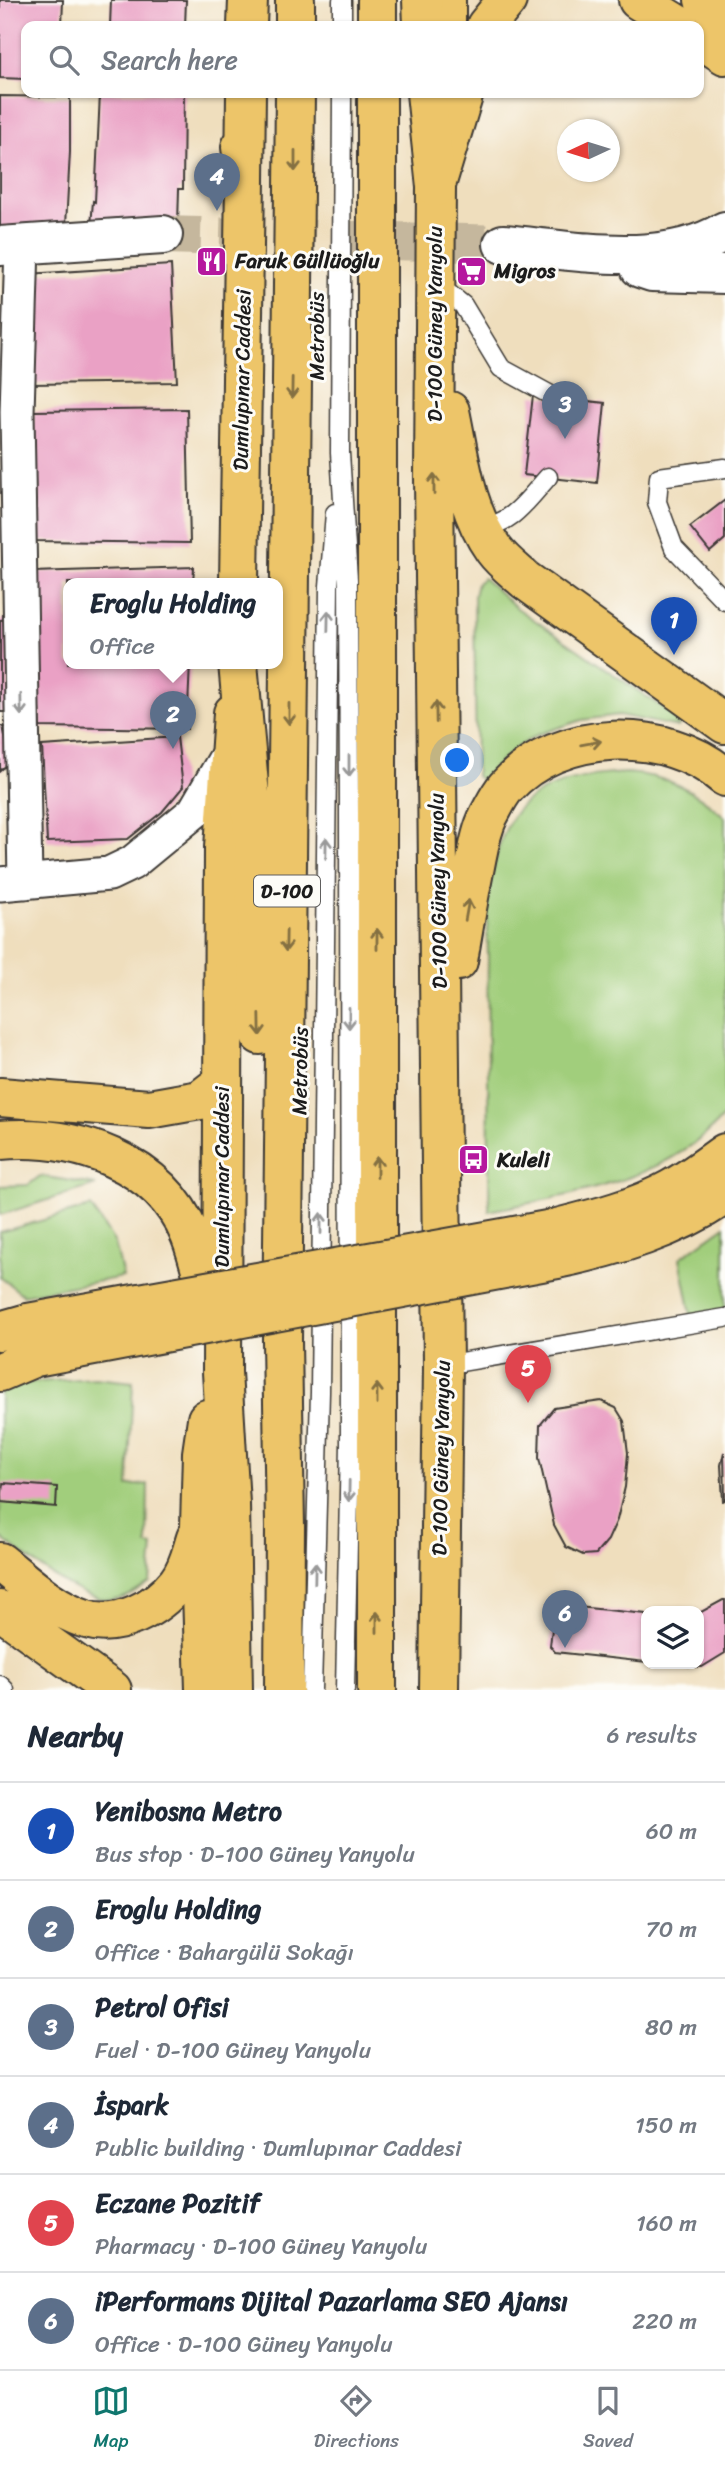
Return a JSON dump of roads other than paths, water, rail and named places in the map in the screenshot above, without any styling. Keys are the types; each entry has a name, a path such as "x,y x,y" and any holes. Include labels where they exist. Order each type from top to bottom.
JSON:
{"main road":[{"path":"231,0 232,21"},
{"path":"247,0 247,21"},
{"path":"295,0 295,21"},
{"path":"377,0 377,21"},
{"path":"422,0 423,21"},
{"path":"446,0 446,21"},
{"path":"490,21 507,0"},
{"path":"638,0 672,21"},
{"path":"704,0 725,15"},
{"path":"704,41 725,55"},
{"name":"Dumlupınar Caddesi","path":"237,98 245,179 239,578"},
{"path":"245,179 246,98"},
{"name":"D-100","path":"284,1690 282,1341 295,98"},
{"path":"377,98 377,1690"},
{"path":"427,98 436,187"},
{"name":"D-100 Güney Yanyolu","path":"439,1690 443,1364 434,330 436,187 443,98"},
{"path":"436,187 463,98"},
{"path":"434,330 468,494 481,528 495,552 525,580 725,724"},
{"name":"Dumlupınar Caddesi","path":"233,1690 230,1504 222,1372 224,848 237,669"},
{"path":"239,669 254,840 263,1160 268,1242 282,1341"},
{"path":"441,1074 481,832 504,789 530,767 553,755 576,746 604,741 638,741 670,747 693,756 725,778"},
{"path":"0,1097 149,1109 200,1100 223,1082"},
{"path":"0,1140 39,1141 84,1147 126,1163 145,1174 163,1192 190,1234 204,1282 222,1372 206,1420 203,1442 200,1526 205,1690"},
{"path":"10,1346 555,1244 603,1216 671,1189 725,1153"},
{"path":"555,1244 588,1253 687,1217 725,1195"},
{"path":"0,1562 67,1612 89,1620 118,1620 141,1613 177,1583 187,1567 200,1526"},
{"path":"0,1610 112,1690"}],"street":[{"path":"503,244 598,253 668,253 725,231"},
{"path":"163,235 11,245 16,412 12,883 109,874 132,863 194,812 229,754"},
{"path":"598,253 652,272 725,274"}],"lane":[{"path":"342,0 342,21"},
{"name":"Metrobüs","path":"342,98 340,453 348,593 350,1443 345,1690"},
{"path":"435,287 463,305 500,368 556,398"},
{"name":"Metrobüs","path":"312,1690 320,1392 329,586 340,453"},
{"path":"725,468 659,477 657,502 674,548 725,601"},
{"path":"481,528 495,527 512,516 548,477"},
{"path":"443,1364 725,1318"},
{"path":"0,1685 5,1690"}],"tunnel":[{"path":"163,235 503,244"}],"place":[{"name":"İspark","path":"217,211"},
{"name":"Faruk Güllüoğlu","path":"212,261"},
{"name":"Migros","path":"471,271"},
{"name":"Petrol Ofisi","path":"565,439"},
{"name":"Yenibosna Metro","path":"674,655"},
{"name":"Eroglu Holding","path":"173,749"},
{"name":"Kuleli","path":"474,1160"},
{"name":"Eczane Pozitif","path":"528,1403"},
{"name":"iPerformans Dijital Pazarlama SEO Ajansı","path":"565,1648"}]}
